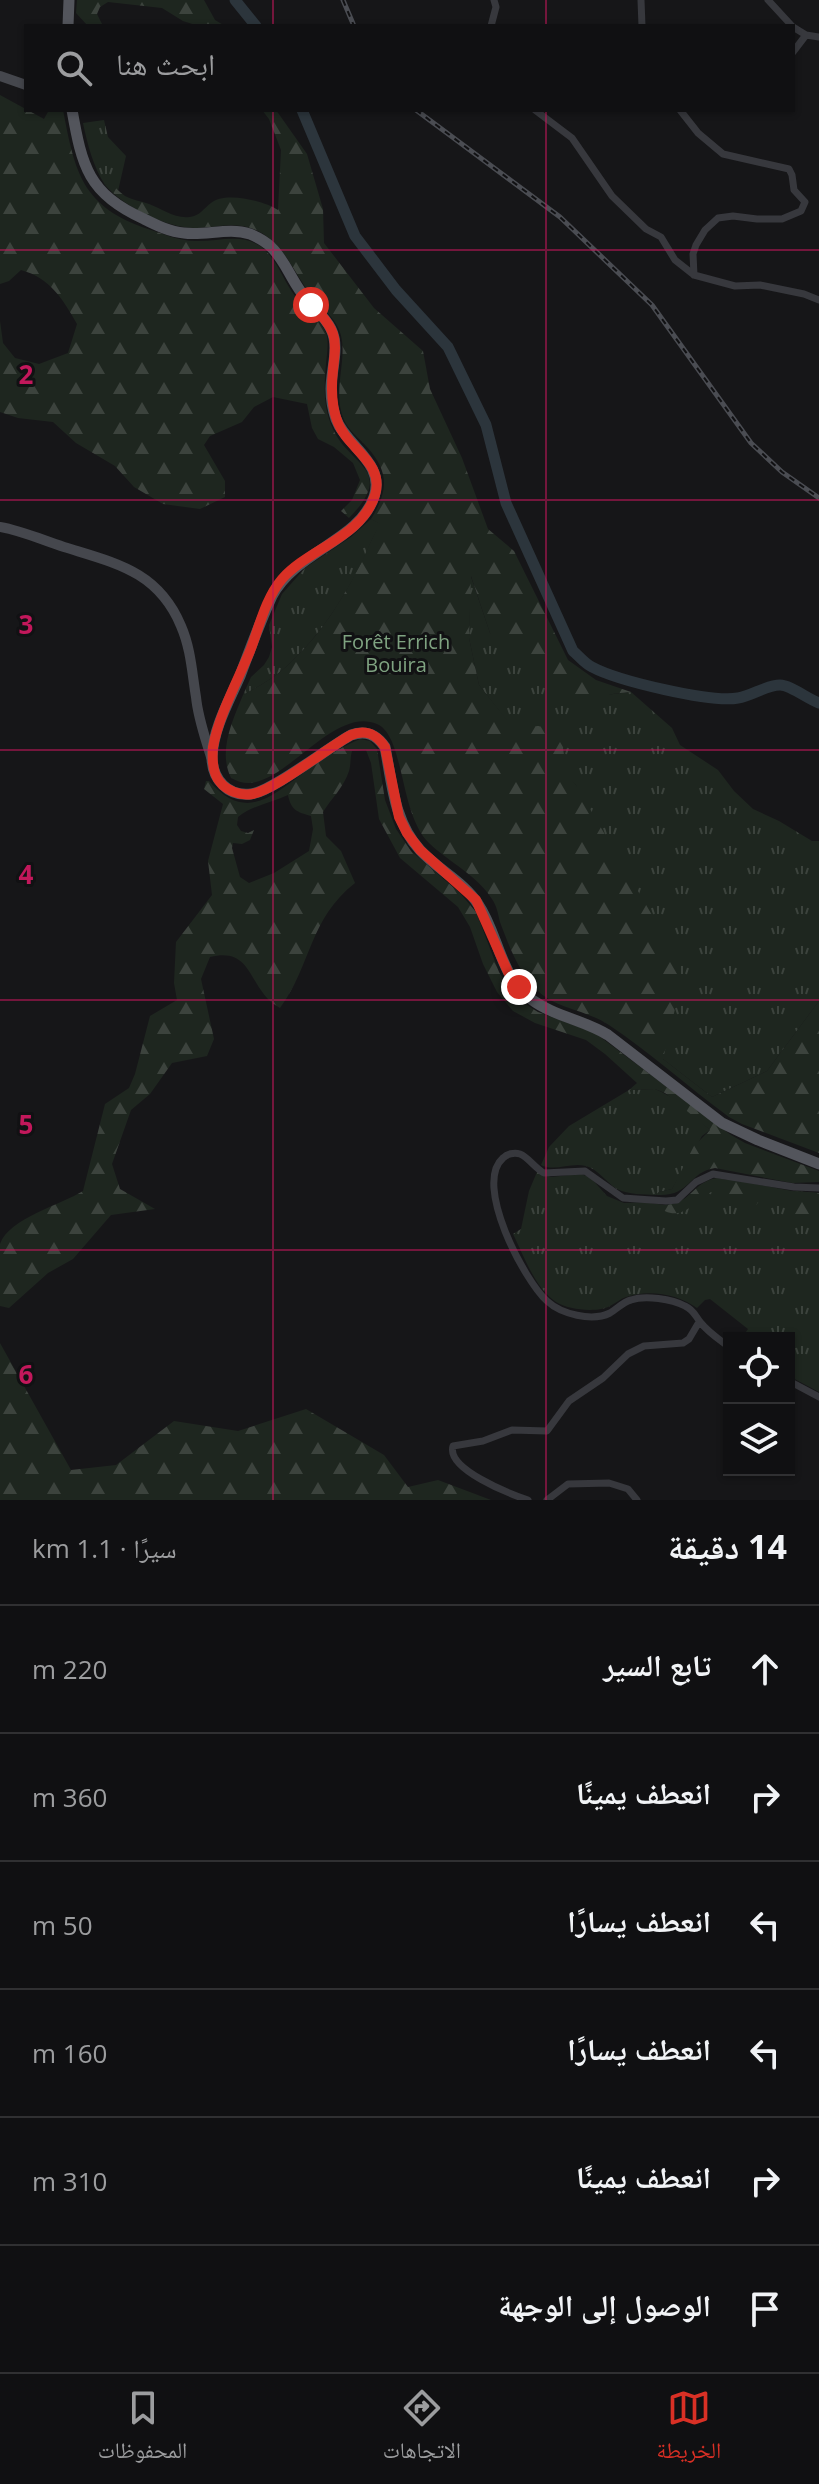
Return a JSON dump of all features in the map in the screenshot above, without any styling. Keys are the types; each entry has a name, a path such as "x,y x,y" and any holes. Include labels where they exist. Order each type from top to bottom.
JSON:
{"main road":[{"path":"68,24 69,0"},
{"path":"72,112 80,154 96,185 109,200 164,228 181,233 249,234 271,247 332,330 335,342 331,391 339,428 368,460 376,479 372,503 358,521 304,559 279,583 265,610 218,728 212,759 221,784 238,793 251,794 267,789 351,735 371,733 385,747 399,817 407,833 420,850 476,900 508,972 531,999 596,1027 722,1123 819,1164"}],"street":[{"path":"492,24 496,7 494,0"},
{"path":"641,0 642,24"},
{"path":"768,0 790,24"},
{"path":"795,28 806,35 819,37"},
{"path":"795,49 806,35"},
{"path":"0,76 24,84"},
{"path":"538,112 572,138 612,196 646,229 661,237 675,260 694,275 735,286 760,285 819,300"},
{"path":"682,112 698,133 727,156 789,169 794,190 805,202 801,211 782,219 718,218 705,230 696,245 694,275"},
{"path":"0,527 23,531 115,562 147,579 160,592 181,626 188,649 198,713 212,759"},
{"path":"723,1342 699,1322 695,1313 686,1306 662,1300 630,1300 599,1316 581,1316 548,1302 534,1286 503,1229 495,1201 493,1178 500,1160 513,1153 521,1154 544,1173 585,1171 623,1198 677,1200 696,1182 713,1174 781,1186 819,1188"},
{"path":"528,1500 493,1487 462,1466 453,1458 453,1446 483,1441 512,1430 547,1431 569,1401 603,1378 628,1354 644,1346 683,1343 699,1322"},
{"path":"795,1384 819,1397"},
{"path":"547,1500 568,1484 577,1483 621,1485 637,1500"}],"green space":[{"path":"77,0 204,0 215,20 222,24 193,24 162,8 108,2 100,7 97,14 102,24 86,24 76,13"},
{"path":"0,95 24,108 24,112 44,119 48,112 63,112 78,170 95,198 109,210 126,220 177,239 240,239 257,244 270,255 295,296 326,333 327,413 340,441 365,469 369,478 369,489 363,502 349,518 341,511 352,500 360,480 353,463 334,447 318,439 312,428 307,404 273,397 254,407 242,422 210,436 204,445 225,481 225,497 200,509 163,504 134,487 115,466 76,443 53,422 18,418 0,412 0,321 3,343 15,358 39,364 68,353 77,324 55,291 40,278 21,270 9,281 0,284"},
{"name":"Forêt Errich Bouira","path":"264,112 277,112 307,154 323,209 324,243 374,308 423,351 430,389 462,458 488,529 514,551 568,660 596,680 631,692 606,696 590,704 563,748 567,776 576,785 680,963 680,988 663,1059 712,1097 767,1071 819,1001 819,1153 729,1117 609,1025 554,1002 538,991 515,959 495,904 486,891 429,843 419,830 393,744 386,731 377,724 361,721 345,725 264,779 249,783 231,778 226,747 243,695 292,661 333,611 380,524 371,519 381,500 383,474 374,456 351,431 340,408 341,334 331,316 312,296 275,244 258,231 243,226 198,228 160,221 123,201 105,185 111,182 125,196 179,217 193,216 217,199 225,198 264,203 278,210 281,150","holes":["471,576 490,633 510,653 554,685 574,690 572,706 563,720 553,727 507,720 479,685 469,638"]},
{"path":"104,120 108,137 126,156 118,191 111,183 105,185 101,178 91,156 83,123"},
{"path":"371,519 381,524 334,611 304,649 280,672 243,695 251,677 269,657 272,647 269,625 282,594 305,568 351,537"},
{"path":"470,574 490,633 596,696 631,692 672,728 680,745 718,770 753,809 812,841 819,841 819,1001 767,1071 712,1097 663,1059 576,785 523,741 479,685 469,638"},
{"path":"360,739 370,741 377,749 385,800 396,829 411,851 460,893 476,912 499,972 514,997 538,1012 595,1033 731,1135 819,1171 819,1182 792,1183 715,1168 699,1174 676,1192 656,1195 672,1189 694,1146 710,1130 665,1093 655,1089 629,1090 637,1083 586,1040 535,1023 513,1011 497,992 470,927 458,907 400,858 379,819 371,763 366,750 352,751 347,777 323,812 326,836 341,851 355,883 340,897 319,927 291,991 280,1008 269,1000 250,972 235,958 225,955 210,957 201,979 214,1039 207,1056 172,1063 150,1094 131,1110 112,1164 120,1189 155,1209 111,1215 73,1259 48,1273 9,1308 0,1306 0,1244 5,1235 24,1219 83,1191 105,1104 129,1088 150,1016 177,1000 174,983 176,942 212,895 208,861 223,804 204,789 206,781 235,801 259,801","holes":["288,795 295,810 311,816 313,829 309,851 274,873 249,883 240,877 232,848 233,843 242,844 250,840 254,830 248,833 241,831 237,825 238,817"]},
{"path":"655,1089 678,1102 710,1130 702,1136 672,1189 656,1195 631,1193 617,1189 586,1166 552,1168 541,1165 549,1147 569,1126 629,1090"},
{"path":"537,1172 551,1177 580,1174 590,1177 607,1196 624,1203 645,1202 668,1206 680,1203 697,1188 729,1179 819,1193 819,1392 795,1379 795,1332 746,1332 748,1329 710,1299 697,1308 681,1299 654,1293 626,1297 610,1306 591,1310 575,1309 556,1302 536,1280 513,1234 521,1229 529,1191"},
{"path":"717,1178 764,1187 761,1191 763,1197 756,1205 711,1192 677,1213 670,1213 655,1204 677,1203 700,1185"},
{"path":"795,1191 819,1193 819,1208 802,1223 786,1221 785,1213"},
{"path":"0,1343 71,1470 116,1465 174,1421 238,1431 306,1409 384,1455 408,1487 438,1480 491,1500 0,1500"}],"waterway":[{"path":"235,0 254,24"},
{"path":"303,112 355,236 396,290 448,347 486,425 506,503 573,651 589,666 605,673 665,690 725,699 743,697 780,685 819,703"}],"railway":[{"path":"343,0 353,24"},
{"path":"419,112 560,217 652,305 751,443 782,472 819,498"}],"route":[{"path":"311,305 332,330 335,342 331,391 339,428 368,460 376,479 376,493 358,521 304,559 279,583 265,610 218,728 212,759 214,771 227,789 251,794 267,789 351,735 371,733 385,747 399,817 407,833 420,850 476,900 484,912 508,972 519,987"}]}
